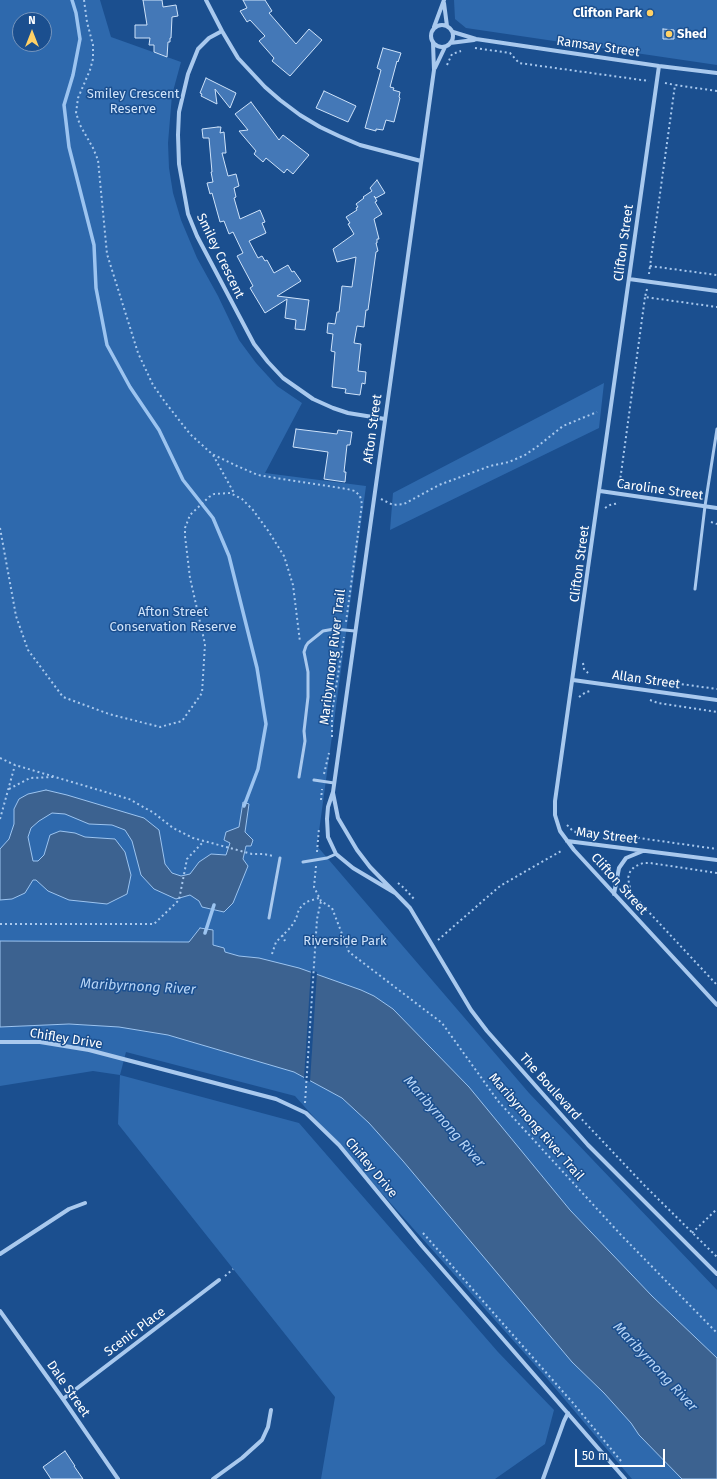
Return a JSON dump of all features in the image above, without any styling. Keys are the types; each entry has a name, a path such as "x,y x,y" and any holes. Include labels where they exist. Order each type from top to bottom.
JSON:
{"street":[{"path":"206,0 238,58 265,88 300,115 320,127 360,144 421,161"},
{"path":"444,0 447,26"},
{"path":"434,27 440,24 447,26 453,32 450,43 445,47 438,47 431,40 431,33 444,0"},
{"name":"Smiley Crescent","path":"222,31 206,41 198,49 188,74 180,112 178,135 179,164 188,214 197,236 254,344 283,378 299,391 333,408 348,413 385,419"},
{"name":"Ramsay Street","path":"453,32 476,39 717,73"},
{"name":"Ramsay Street","path":"450,43 476,39"},
{"name":"Afton Street","path":"332,792 434,70 433,43"},
{"name":"Afton Street","path":"434,70 445,47"},
{"name":"Clifton Street","path":"659,66 555,801 555,815 560,831 567,841 717,1005"},
{"path":"629,278 717,291"},
{"name":"Caroline Street","path":"600,491 717,508"},
{"name":"Allan Street","path":"573,680 717,700"},
{"name":"The Boulevard","path":"332,792 328,807 327,830 336,854 353,868 395,893"},
{"name":"The Boulevard","path":"332,792 335,809 345,832 370,868 410,908 467,1005 487,1031 588,1145 717,1274"},
{"name":"May Street","path":"567,841 717,860"},
{"name":"May Street","path":"614,894 619,868 626,858 636,853 645,851"},
{"name":"Chifley Drive","path":"0,1042 40,1042 89,1050 276,1099 306,1112 339,1145 422,1246 625,1479"},
{"path":"0,1254 68,1209 85,1203"},
{"name":"Scenic Place","path":"63,1399 219,1280"},
{"name":"Dale Street","path":"0,1311 118,1479"},
{"path":"213,1479 242,1458 262,1440 268,1427 271,1410"},
{"path":"543,1479 568,1413"}],"lane":[{"path":"695,589 705,506 717,429"},
{"path":"299,777 305,742 304,731 308,697 308,672 304,652 308,643 323,631 334,629 355,631"},
{"path":"314,780 334,782"},
{"path":"303,862 327,858 336,854"},
{"path":"269,918 280,858"}],"path":[{"path":"84,0 94,52 90,70 78,98 76,113 80,125 98,160 105,243 110,265 132,338 153,385 190,434 212,454 258,475 282,480 347,489 355,491 360,496 374,495 393,505 404,504 439,485 490,466 509,462 525,455 563,426 597,412"},
{"path":"470,47 510,53 520,63 717,91"},
{"path":"446,65 452,54 464,50"},
{"path":"624,486 622,486 620,481 675,85"},
{"path":"650,266 717,275"},
{"path":"645,297 717,307"},
{"path":"212,454 234,494"},
{"path":"0,528 16,616 28,650 63,697 109,714 160,727 182,721 202,693 205,644 190,578 185,528 190,515 209,497 223,492 234,494 242,499 253,510 284,556 293,585 299,639 304,652"},
{"path":"381,499 382,492"},
{"name":"Maribyrnong River Trail","path":"332,744 332,713 362,504 360,496"},
{"path":"603,513 605,508 610,505 622,503"},
{"path":"704,514 712,523 717,524"},
{"path":"583,656 584,669 591,676"},
{"path":"655,684 666,682 717,689"},
{"path":"576,702 579,696 586,692 592,691"},
{"path":"645,697 658,703 717,712"},
{"path":"321,803 323,781 330,751"},
{"path":"0,758 15,765 129,799 154,813 172,828 193,838 252,854 264,854 280,858"},
{"path":"0,819 15,765"},
{"path":"9,789 30,778 56,777"},
{"path":"565,821 573,831 583,835"},
{"name":"Maribyrnong River Trail","path":"319,824 314,887 321,901 332,908 349,952 442,1023 498,1101 621,1235 717,1333"},
{"path":"611,839 625,836 717,848"},
{"path":"0,924 154,924 179,900 187,859 204,841"},
{"path":"438,940 500,886 561,851"},
{"path":"717,873 643,863 630,872 628,878 631,893 717,985"},
{"path":"396,881 411,895 418,906"},
{"path":"272,954 276,942 291,927 300,909 306,902 319,898"},
{"path":"305,1102 316,919 321,901"},
{"path":"435,934 441,946"},
{"path":"282,935 285,941"},
{"path":"564,1107 574,1111 717,1257"},
{"path":"692,1233 717,1209"},
{"path":"419,1228 622,1461"},
{"path":"219,1280 233,1269"}],"green space":[{"name":"Afton Street Conservation Reserve","path":"0,0 100,0 111,37 181,62 172,95 168,143 169,168 173,193 181,220 197,258 218,296 239,340 256,363 277,386 302,403 265,473 366,486 317,846 529,1093 717,1290 717,1358 652,1296 570,1210 469,1087 393,1009 374,996 361,990 259,958 239,956 189,942 0,941"},
{"name":"Clifton Park","path":"454,0 717,0 717,65 466,28 455,19"},
{"path":"604,383 599,428 390,530 393,493"},
{"path":"69,1024 119,1027 168,1035 294,1072 342,1098 369,1123 403,1161 572,1362 604,1393 631,1423 639,1435 682,1479 632,1479 544,1375 295,1096 126,1052 120,1075 93,1071 0,1086 0,1027"},
{"path":"120,1075 299,1123 498,1352 554,1410 545,1444 495,1479 321,1479 335,1397 118,1124"}],"water":[{"path":"46,790 144,818 159,830 165,864 172,873 181,876 190,874 199,862 211,854 226,855 230,843 224,840 226,832 239,827 243,802 249,804 245,832 253,840 251,846 246,846 243,859 248,866 233,903 224,912 202,907 199,901 190,895 176,899 154,889 141,875 132,841 125,830 112,825 89,824 65,814 52,813 31,828 28,837 33,861 38,861 44,855 50,835 60,831 75,833 85,837 115,839 125,852 131,875 127,894 107,904 69,900 48,891 36,880 33,880 25,893 12,899 0,900 0,849 9,839 14,824 14,809 19,799 28,794"},
{"name":"Maribyrnong River","path":"200,928 213,930 213,945 224,948 225,952 239,956 259,958 299,968 374,996 393,1009 469,1087 570,1210 652,1296 717,1358 717,1479 682,1479 639,1435 631,1423 604,1393 572,1362 403,1161 369,1123 342,1098 294,1072 168,1035 119,1027 69,1024 0,1027 0,941 189,942"}],"pier":[{"path":"311,970 317,972 310,1082 304,1079"}],"building":[{"path":"143,0 162,0 163,7 176,5 178,16 172,17 171,38 170,42 168,42 167,57 154,52 154,45 149,45 150,38 135,38 135,25 147,25"},
{"path":"243,0 265,0 272,11 269,13 296,44 309,29 322,40 290,76 272,61 274,58 259,41 265,36 250,20 247,22 240,11 247,8"},
{"name":"Shed","path":"663,29 674,30 674,39 663,39"},
{"path":"383,48 401,53 398,62 397,61 390,87 394,88 393,90 400,92 400,98 394,122 386,120 383,130 376,129 376,131 365,128 381,70 377,68"},
{"path":"206,78 236,93 230,108 215,89 217,104 201,96 202,94 200,93"},
{"path":"324,91 356,106 348,122 316,108"},
{"path":"251,102 279,140 283,135 309,155 293,174 287,169 284,173 266,158 263,162 254,154 256,151 239,131 248,130 235,114"},
{"path":"221,127 220,133 224,132 226,153 222,153 228,176 236,174 239,186 234,188 236,197 234,198 240,219 260,210 265,222 262,223 266,233 249,241 258,258 262,256 265,261 267,260 274,273 288,265 292,272 294,271 301,281 277,296 309,300 305,330 295,329 296,320 285,318 287,299 265,313 250,288 253,286 237,256 243,253 233,232 229,234 224,221 220,222 212,193 210,194 207,183 213,182 209,138 203,138 202,129"},
{"path":"377,180 385,193 376,198 374,196 377,201 375,202 382,214 374,219 379,239 377,239 376,243 378,251 376,252 368,310 366,310 364,327 357,326 354,343 361,344 358,371 366,372 365,384 362,383 360,395 345,393 346,389 332,387 335,352 331,351 333,334 327,333 328,323 335,324 337,312 339,312 342,286 352,287 356,257 337,262 333,249 354,234 346,217 357,210 356,208 358,207 356,204 372,191 370,188"},
{"path":"296,429 337,434 338,430 352,432 350,445 347,445 344,472 346,472 345,482 324,479 328,452 293,447"},
{"path":"65,1451 83,1479 51,1479 43,1467"}],"waterway":[{"path":"72,0 76,13 80,39 73,75 64,105 69,147 94,245 96,288 107,345 130,387 159,430 183,480 213,518 229,556 257,668 266,724 258,769 244,806"},
{"path":"205,933 214,905"}],"place":[{"name":"Clifton Park","path":"650,13"},
{"name":"Shed","path":"669,34"}],"park label":[{"name":"Smiley Crescent Reserve","path":"133,102"},
{"name":"Riverside Park","path":"345,941"}]}
